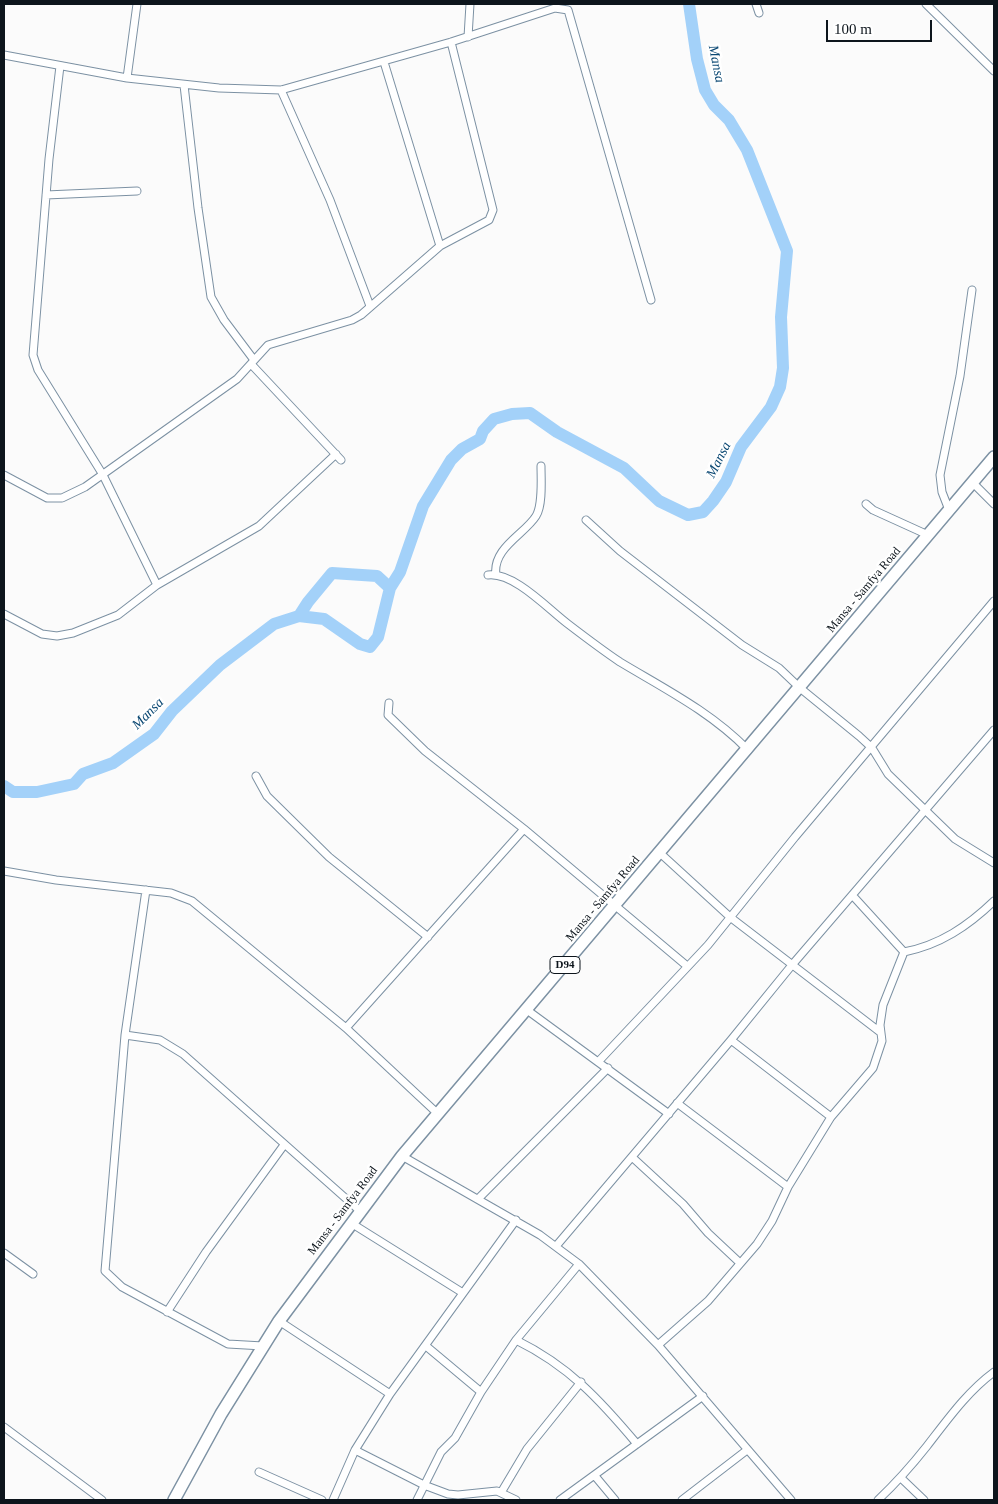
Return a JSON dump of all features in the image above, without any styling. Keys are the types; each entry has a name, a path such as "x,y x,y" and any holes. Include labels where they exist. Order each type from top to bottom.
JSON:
{"main road":[{"name":"Mansa - Samfya Road","path":"174,1500 221,1414 279,1321 350,1223 402,1156 616,906 994,457"}],"street":[{"path":"127,78 137,4"},
{"path":"468,37 470,4"},
{"path":"756,4 759,13"},
{"path":"926,4 994,71"},
{"path":"4,55 127,78 184,85 282,90 452,42 555,6 568,10 651,300"},
{"path":"4,475 47,498 62,498 103,475 236,379 262,350 275,342 352,320 440,246 489,220 492,210 452,42"},
{"path":"384,62 440,246"},
{"path":"60,66 46,194 33,355 38,370 103,475 157,585"},
{"path":"4,614 42,634 58,636 73,633 118,615 157,585 258,526 339,457 252,362 211,297 198,208 184,85"},
{"path":"282,90 330,200 370,306"},
{"path":"46,194 137,191"},
{"path":"949,510 942,492 940,475 960,376 972,290"},
{"path":"541,466 541,504 536,516 517,534 506,548 492,575 531,593 559,617 620,661 701,709 732,734 748,750"},
{"path":"973,483 994,504"},
{"path":"866,504 873,510 928,536"},
{"path":"586,520 620,551 742,645 779,668 872,748 888,774 955,839 993,860"},
{"path":"598,1062 730,917 994,601"},
{"path":"389,703 388,715 403,732 524,829 687,966"},
{"path":"556,1245 731,1040 792,965 994,730"},
{"path":"256,776 267,796 315,843 428,937"},
{"path":"346,1028 524,829"},
{"path":"660,853 730,917 880,1032"},
{"path":"4,871 56,880 146,890 192,900 346,1028 437,1114"},
{"path":"146,890 125,1035 105,1271 122,1287 228,1344 263,1346"},
{"path":"853,896 904,952"},
{"path":"904,952 916,950 954,934 974,921 994,901"},
{"path":"658,1345 708,1301 757,1244 772,1221 788,1187 831,1117 873,1068 882,1041 880,1032 883,1005 904,952"},
{"path":"527,1010 668,1114"},
{"path":"125,1035 150,1038 169,1044 360,1211"},
{"path":"731,1040 831,1117"},
{"path":"478,1199 608,1068"},
{"path":"677,1103 788,1187"},
{"path":"167,1312 210,1246 284,1145"},
{"path":"402,1156 516,1220 556,1245 579,1264 658,1345 791,1500"},
{"path":"632,1157 683,1204 708,1233 740,1263"},
{"path":"333,1500 355,1450 390,1394 516,1220"},
{"path":"350,1223 463,1294"},
{"path":"4,1253 33,1274"},
{"path":"417,1500 440,1452 455,1438 481,1392 516,1340 579,1264"},
{"path":"279,1321 390,1394"},
{"path":"516,1340 544,1354 581,1382 596,1395 637,1444"},
{"path":"426,1346 481,1392"},
{"path":"878,1500 901,1478 961,1402 978,1384 994,1372"},
{"path":"502,1491 527,1449 581,1382"},
{"path":"560,1500 702,1396"},
{"path":"4,1427 102,1500"},
{"path":"355,1450 424,1485 454,1495 502,1491 516,1500"},
{"path":"682,1500 747,1450"},
{"path":"259,1472 322,1500"},
{"path":"595,1476 615,1500"},
{"path":"901,1478 924,1500"}],"waterway":[{"name":"Mansa","path":"4,786 13,792 37,792 74,784 83,774 113,763 154,734 172,711 220,665 274,624 299,616 324,619 360,644 370,647 378,637 390,588 400,572 423,506 451,460 462,449 480,439 483,431 494,419 512,414 530,413 557,432 624,468 659,501 688,515 703,512 713,501 726,482 741,447 771,407 780,387 783,368 781,317 787,251 747,150 729,120 714,105 705,90 697,59 689,4"},
{"name":"Mansa","path":"299,616 332,573 377,576 390,588"}]}
